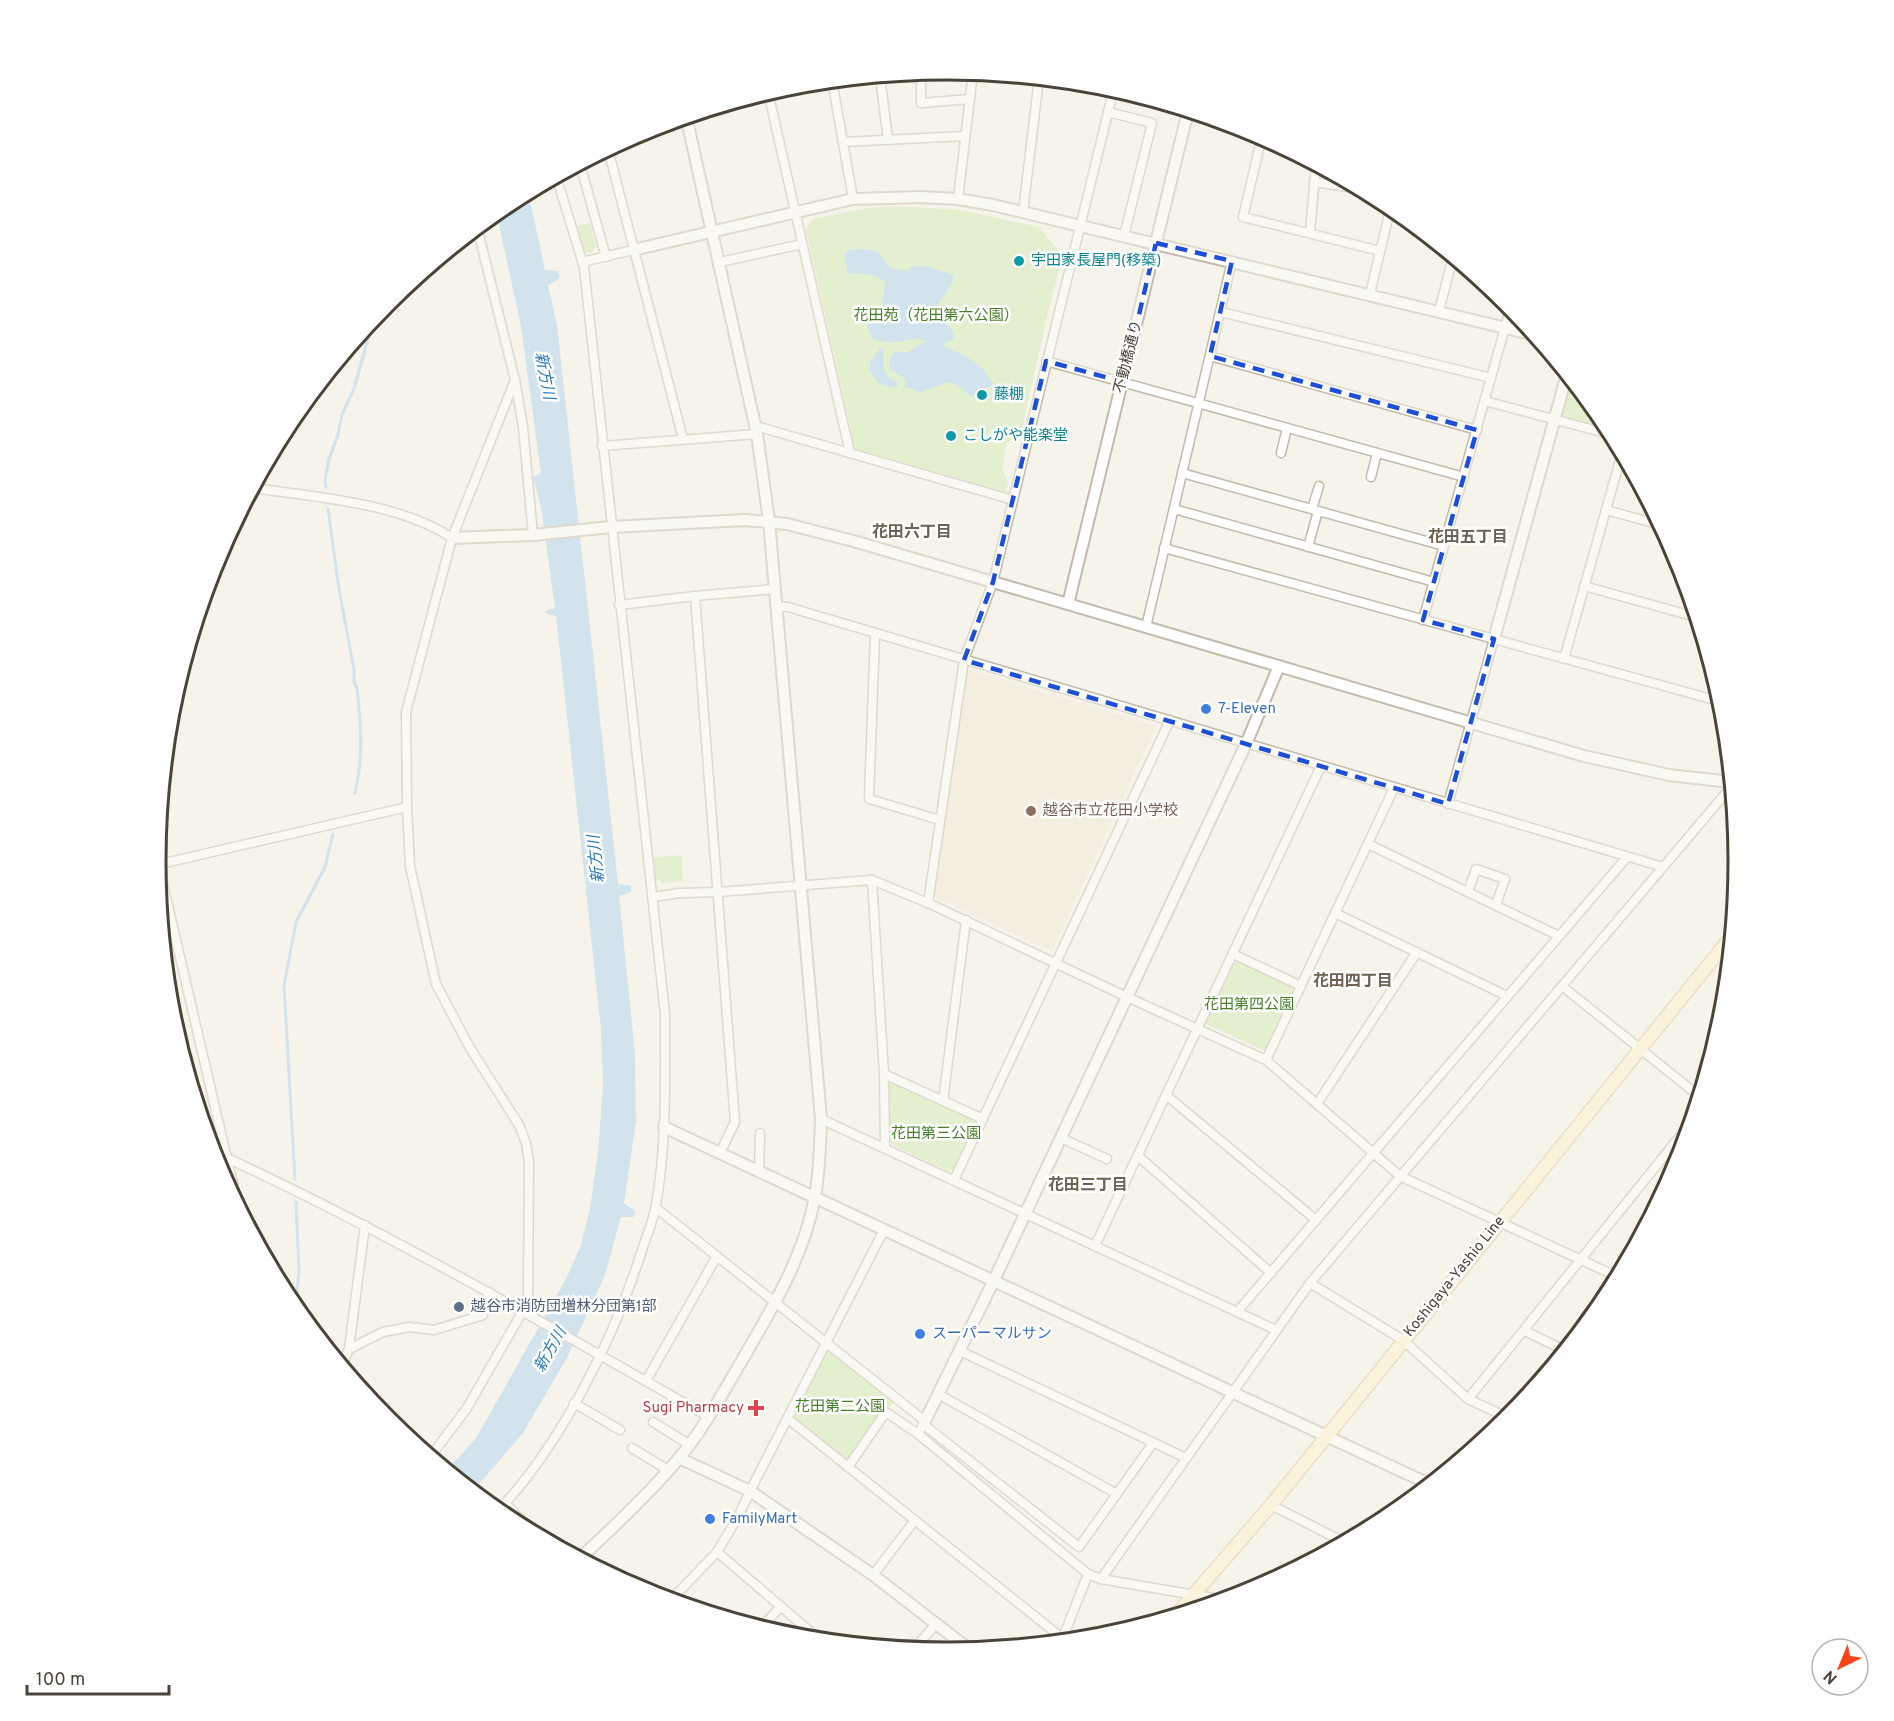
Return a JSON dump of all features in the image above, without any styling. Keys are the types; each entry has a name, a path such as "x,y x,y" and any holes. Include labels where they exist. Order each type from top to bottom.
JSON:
{"main road":[{"name":"Koshigaya-Yashio Line","path":"1186,1604 1271,1505 1722,948"}],"street":[{"path":"958,199 972,80"},
{"path":"921,81 921,103 970,99"},
{"path":"881,82 888,140"},
{"path":"1023,212 1038,85"},
{"path":"833,88 854,200"},
{"path":"928,903 963,660 993,582 1112,98"},
{"path":"770,101 850,453"},
{"path":"1108,112 1152,123 1124,236"},
{"name":"不動橋通り","path":"1068,604 1186,117"},
{"path":"586,1552 668,1470 709,1418 776,1303 795,1261 815,1197 820,1157 821,1119 769,521 757,430 688,124"},
{"path":"843,142 965,136"},
{"path":"1260,145 1243,217 1380,251"},
{"path":"610,156 682,439"},
{"path":"582,171 606,257"},
{"path":"1310,232 1315,172"},
{"path":"1314,182 1341,186"},
{"path":"509,1507 505,1503 543,1456 574,1403 600,1355 632,1280 656,1208 664,1127 665,1014 582,262 558,183"},
{"path":"582,262 854,200 887,197 958,199 1080,225 1520,331"},
{"path":"1370,294 1388,216"},
{"path":"479,236 523,427 533,534"},
{"path":"720,262 802,244"},
{"path":"1146,627 1232,261"},
{"path":"1439,311 1451,264"},
{"path":"1221,312 1491,378"},
{"path":"1423,620 1508,318"},
{"path":"1210,356 1477,430"},
{"path":"1046,361 1464,477"},
{"path":"435,1450 466,1408 528,1302 529,1162 526,1143 519,1125 470,1048 436,984 410,866 406,712 452,538 514,380"},
{"path":"1448,804 1565,382"},
{"path":"1485,402 1599,431"},
{"path":"1281,453 1287,428"},
{"path":"602,446 757,430 850,453 1012,500"},
{"path":"1371,477 1377,453"},
{"path":"1564,658 1619,464"},
{"path":"1182,473 1444,546"},
{"path":"1308,547 1319,486"},
{"path":"261,489 379,508 437,528 452,538 712,520 769,521 816,531 993,582 1584,756 1669,775 1723,781"},
{"path":"1174,509 1434,582"},
{"path":"1606,510 1650,522"},
{"path":"1164,548 1711,699"},
{"path":"1584,586 1689,615"},
{"path":"619,605 775,589"},
{"path":"695,596 735,1122 720,1153"},
{"path":"776,606 788,606 1663,867"},
{"path":"875,633 869,799 940,820"},
{"path":"918,1434 1061,1138 1246,744 1280,666"},
{"path":"954,1180 1170,720"},
{"path":"1095,1246 1320,766"},
{"path":"1266,1060 1394,788"},
{"path":"1101,1579 1310,1283 1725,795"},
{"path":"166,862 407,807"},
{"path":"1368,844 1559,936"},
{"path":"1237,1312 1627,857"},
{"path":"1468,892 1476,869 1505,879 1496,905"},
{"path":"652,897 680,893 872,880 966,920 1126,997 1266,1060 1400,1176 1609,1273"},
{"path":"872,880 884,1074 885,1148"},
{"path":"168,910 229,1168"},
{"path":"1335,913 1507,996"},
{"path":"943,1101 966,920"},
{"path":"1317,1104 1417,952"},
{"path":"1233,954 1301,986"},
{"path":"1562,986 1693,1091"},
{"path":"884,1074 983,1119"},
{"path":"1166,1095 1316,1221"},
{"path":"821,1119 1276,1330"},
{"path":"664,1127 1421,1480"},
{"path":"759,1172 760,1133"},
{"path":"1061,1138 1107,1159"},
{"path":"1468,1399 1675,1142"},
{"path":"1138,1156 1271,1273"},
{"path":"227,1158 365,1225 536,1318 709,1418"},
{"path":"656,1208 1079,1547 1154,1443"},
{"path":"345,1358 349,1349 365,1225"},
{"path":"677,1593 717,1552 738,1517 884,1230"},
{"path":"646,1382 717,1256"},
{"path":"1310,1283 1403,1340 1468,1399 1499,1413"},
{"path":"349,1349 383,1332 409,1327 434,1330 483,1315 489,1292"},
{"path":"1525,1331 1558,1347"},
{"path":"960,1351 1186,1458"},
{"path":"939,1394 1117,1494"},
{"path":"574,1403 620,1430"},
{"path":"848,1467 886,1412 918,1434 1088,1574 1101,1579 1206,1597"},
{"path":"787,1418 1056,1634"},
{"path":"653,1422 690,1444"},
{"path":"632,1448 668,1470"},
{"path":"679,1458 750,1491 873,1575 959,1642"},
{"path":"1271,1505 1336,1538"},
{"path":"873,1575 915,1520"},
{"path":"717,1552 806,1628"},
{"path":"1065,1632 1088,1574"},
{"path":"769,1620 781,1606"},
{"path":"921,1641 936,1624"}],"highlighted area":[{"path":"1156,243 1232,261 1210,356 1477,430 1423,620 1494,639 1448,804 964,660 993,582 1046,361 1123,382"}],"shaded area":[{"name":"越谷市立花田小学校","path":"966,669 1156,726 1052,951 933,896"}],"green space":[{"name":"花田苑（花田第六公園）","path":"897,206 961,210 1039,227 1063,256 1021,433 1007,443 1002,469 1008,481 1006,492 855,449 806,229 813,219 868,208"},
{"path":"590,223 596,247 593,251 586,253 582,249 574,227"},
{"path":"1569,389 1595,425 1567,418 1562,413"},
{"path":"681,855 683,881 661,883 661,880 653,881 651,858"},
{"name":"花田第四公園","path":"1238,962 1291,987 1292,992 1265,1051 1204,1023 1233,963"},
{"name":"花田第三公園","path":"892,1082 973,1120 975,1126 955,1169 948,1171 893,1145 890,1140 888,1085"},
{"name":"花田第二公園","path":"826,1343 896,1398 848,1467 787,1418"}],"water":[{"name":"新方川","path":"530,201 545,270 558,271 560,278 548,285 557,325 618,884 631,886 631,892 619,896 635,1054 636,1121 624,1204 635,1210 634,1217 621,1217 605,1275 568,1356 523,1433 478,1485 452,1464 475,1440 567,1277 581,1245 590,1208 598,1153 603,1085 601,1028 556,616 547,614 546,611 555,608 541,507 533,477 541,473 521,326 498,222"},
{"path":"849,250 874,250 893,269 909,271 909,267 926,266 953,275 953,281 935,313 936,319 949,326 954,335 953,339 942,346 979,365 993,385 971,396 949,382 920,392 903,386 906,385 904,378 891,370 889,360 895,352 908,352 925,341 915,339 890,342 872,338 867,325 871,316 876,311 886,315 882,303 885,282 871,275 848,273 844,255"},
{"path":"881,347 884,349 884,368 888,376 897,382 898,385 895,388 880,384 870,372 870,363"}],"waterway":[{"path":"326,487 329,459 338,435 342,414 354,389 369,337"},
{"path":"328,509 354,682 357,688 361,754 355,793"},
{"path":"295,1179 284,986 296,922 325,867 333,834"},
{"path":"296,1202 299,1272 297,1292"}],"place":[{"name":"宇田家長屋門(移築)","path":"1019,261"},
{"name":"藤棚","path":"982,395"},
{"name":"こしがや能楽堂","path":"951,436"},
{"name":"7-Eleven","path":"1206,709"},
{"name":"越谷市立花田小学校","path":"1031,811"},
{"name":"越谷市消防団増林分団第1部","path":"459,1307"},
{"name":"スーパーマルサン","path":"920,1334"},
{"name":"Sugi Pharmacy","path":"756,1408"},
{"name":"FamilyMart","path":"710,1519"}],"district":[{"name":"花田六丁目","path":"912,533"},
{"name":"花田五丁目","path":"1468,538"},
{"name":"花田四丁目","path":"1353,982"},
{"name":"花田三丁目","path":"1088,1186"}]}
